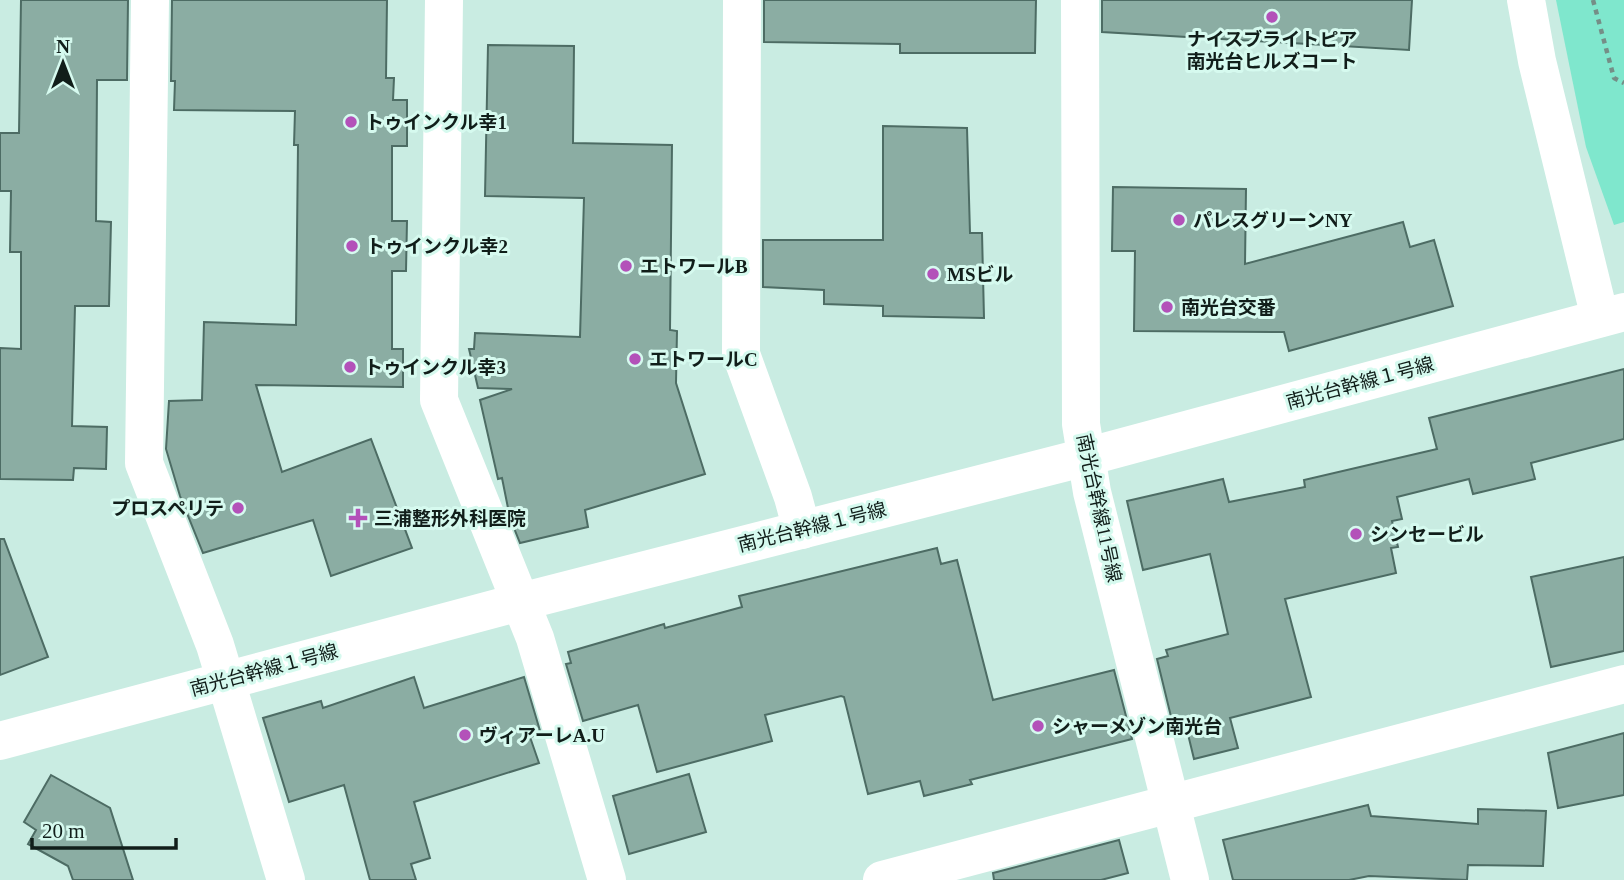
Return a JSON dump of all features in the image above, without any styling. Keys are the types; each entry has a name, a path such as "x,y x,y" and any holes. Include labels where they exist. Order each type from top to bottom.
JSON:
{"street":[{"path":"150,0 144,463 215,645 286,880"},
{"path":"444,0 439,400 535,638 607,880"},
{"path":"743,0 741,354 793,497 802,530"},
{"name":"南光台幹線11号線","path":"1080,0 1081,424 1092,492 1190,880"},
{"path":"1526,0 1536,61 1612,316"},
{"name":"南光台幹線１号線","path":"0,741 520,602 1086,457 1612,316"},
{"path":"882,880 1624,684"}],"path":[{"path":"1593,0 1614,78 1624,83"}],"green space":[{"path":"1556,0 1624,0 1624,222 1614,225 1586,147"}],"building":[{"path":"21,0 128,0 127,80 97,80 96,221 111,222 109,306 75,306 72,426 107,427 106,469 74,468 73,480 0,479 0,348 21,349 21,252 10,252 11,191 0,191 0,133 19,133"},
{"path":"172,0 387,0 386,78 394,78 393,100 407,100 407,146 392,146 392,221 407,221 406,271 392,271 392,349 403,349 403,387 256,385 282,472 371,439 412,548 331,576 313,520 203,553 180,496 166,449 169,401 202,400 204,322 296,325 298,145 294,145 295,111 174,110 175,81 171,81"},
{"path":"764,0 1036,0 1035,53 900,53 900,44 764,42"},
{"name":"ナイスブライトピア 南光台ヒルズコート","path":"1102,0 1412,0 1409,50 1102,32"},
{"path":"488,45 574,46 573,143 672,145 670,330 677,331 676,383 705,474 585,510 588,527 520,543 510,518 502,478 498,479 480,400 512,389 478,388 469,349 474,349 475,333 580,337 584,198 485,196"},
{"path":"883,126 967,128 970,233 982,233 984,318 883,316 883,306 824,304 824,290 763,287 763,240 883,240"},
{"path":"1113,187 1246,189 1245,264 1403,222 1410,247 1434,240 1453,306 1289,351 1284,332 1134,331 1135,251 1112,251"},
{"path":"1624,369 1624,439 1531,463 1535,479 1473,494 1469,479 1397,497 1402,519 1392,521 1398,547 1391,548 1396,573 1285,599 1311,697 1230,718 1238,748 1194,759 1186,726 1174,729 1157,659 1168,656 1166,650 1228,634 1210,554 1143,570 1127,501 1223,479 1229,502 1305,487 1304,480 1437,449 1429,418"},
{"path":"0,539 4,539 48,657 0,675"},
{"path":"937,548 941,564 957,560 993,700 1114,670 1132,739 970,780 972,784 924,796 920,781 868,794 844,697 841,696 765,715 772,741 657,772 638,705 583,721 566,664 571,663 568,652 664,624 665,628 742,607 739,596"},
{"path":"1624,557 1624,651 1551,667 1531,577"},
{"path":"414,677 424,708 524,677 541,734 530,737 539,763 414,802 430,858 411,864 416,880 370,880 344,785 289,802 263,718 321,701 323,708"},
{"path":"1624,733 1624,795 1558,808 1548,753"},
{"path":"689,774 706,832 629,854 613,796"},
{"path":"51,775 110,808 133,880 73,880 68,866 28,844 36,830 24,822"},
{"path":"1368,805 1371,816 1478,824 1478,809 1546,811 1543,866 1468,865 1467,880 1369,876 1349,880 1233,880 1223,840"},
{"path":"1119,840 1128,873 1101,880 994,880 993,873"}],"place":[{"name":"ナイスブライトピア 南光台ヒルズコート","path":"1272,17"},
{"name":"トゥインクル幸1","path":"351,122"},
{"name":"パレスグリーンNY","path":"1179,220"},
{"name":"トゥインクル幸2","path":"352,246"},
{"name":"エトワールB","path":"626,266"},
{"name":"MSビル","path":"933,274"},
{"name":"南光台交番","path":"1167,307"},
{"name":"エトワールC","path":"635,359"},
{"name":"トゥインクル幸3","path":"350,367"},
{"name":"プロスペリテ","path":"238,508"},
{"name":"三浦整形外科医院","path":"358,518"},
{"name":"シンセービル","path":"1356,534"},
{"name":"シャーメゾン南光台","path":"1038,726"},
{"name":"ヴィアーレA.U","path":"465,735"}]}
